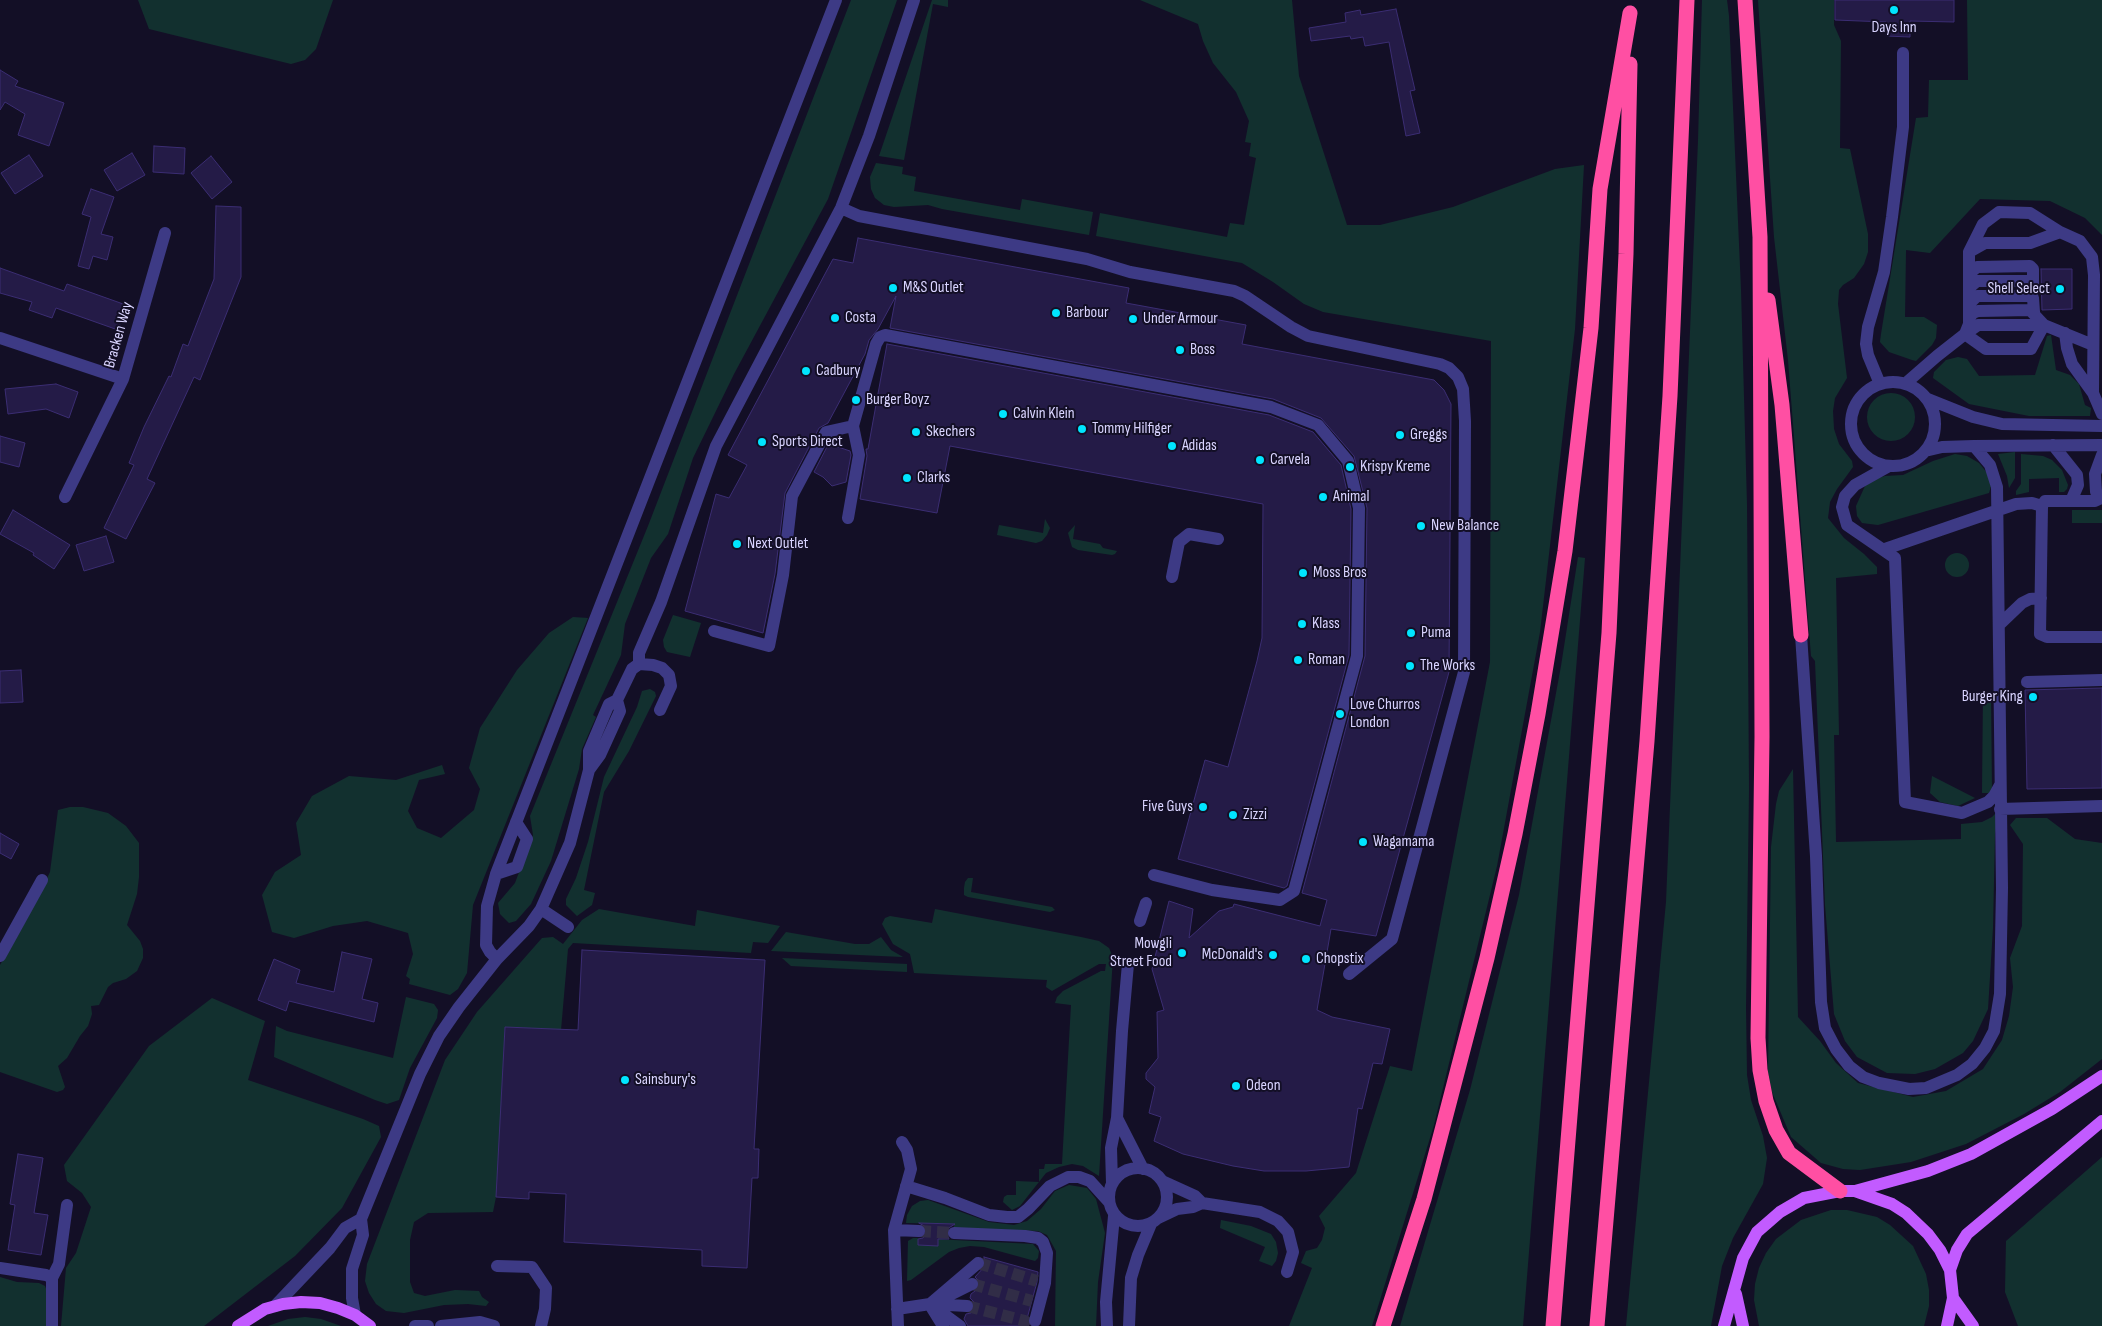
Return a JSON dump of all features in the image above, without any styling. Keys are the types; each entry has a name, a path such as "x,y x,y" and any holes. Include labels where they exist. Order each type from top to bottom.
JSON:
{"highway":[{"path":"1597,1326 1647,741 1670,396 1687,0"},
{"path":"1745,0 1760,237 1762,736 1758,1038 1760,1070 1768,1108 1776,1130 1789,1153 1840,1191"},
{"path":"1383,1326 1424,1199 1487,958 1515,834 1538,714 1565,551 1591,328 1600,189 1631,6"},
{"path":"1553,1326 1609,633 1626,254 1631,6"},
{"path":"1760,237 1782,406 1801,635"}],"main road":[{"path":"1724,1326 1736,1289 1742,1258 1757,1232 1780,1212 1804,1198 1840,1191 1855,1191 1928,1171 1972,1154 2052,1108 2102,1076"},
{"path":"1947,1326 1952,1298 1950,1270 1957,1250 1968,1234 2102,1121"},
{"path":"1855,1191 1892,1204 1906,1213 1928,1234 1950,1270"},
{"path":"1736,1289 1743,1326"},
{"path":"1952,1298 1972,1326"},
{"path":"238,1326 249,1318 275,1306 301,1302 320,1303 338,1308 370,1326"}],"street":[{"path":"497,959 486,945 487,906 496,874 836,0"},
{"path":"639,664 639,652 661,602 716,446 841,208 869,136 914,0"},
{"path":"1880,384 1868,355 1866,344 1868,327 1884,272 1891,225 1903,108 1902,53"},
{"path":"1903,108 1916,108"},
{"path":"841,208 859,216 1087,259 1130,272 1234,291 1308,336 1440,364 1449,368 1458,376 1463,389 1465,421 1464,672 1392,938 1349,974"},
{"path":"1965,334 1969,318 1969,252 1983,224 1998,212 2030,213 2060,232 2080,241 2092,257 2094,275 2093,394"},
{"path":"1969,252 1985,243 2030,243 2060,232"},
{"name":"Bracken Way","path":"0,338 123,379 165,233"},
{"path":"1969,274 1977,267 2030,266 2033,269 2034,312"},
{"path":"1969,288 1977,281 2030,281 2033,284"},
{"path":"1969,304 1977,296 2030,296 2033,298"},
{"path":"1969,318 1978,311 2030,310 2034,312 2044,325"},
{"path":"1906,383 1936,356 1978,325 2044,325 2093,346"},
{"path":"1965,334 1986,349 2031,349 2044,325"},
{"path":"2065,333 2072,364 2093,394 2102,414"},
{"path":"848,518 859,455 853,426 876,344 880,337 885,335 1271,407 1318,425 1348,461 1359,508 1357,656 1294,891 1280,900 1212,890 1154,875"},
{"path":"64,497 123,379"},
{"path":"1889,466 1872,460 1858,448 1852,432 1852,414 1863,394 1880,384 1895,381 1906,383 1916,388 1928,399 1973,417 2002,424 2102,426"},
{"path":"1928,399 1934,413 1934,437 1924,451 1919,457 1908,463 1889,466 1869,475 1845,496 1842,507 1847,525 1885,549 1895,558 1905,802 1962,813 1988,802 2000,785"},
{"path":"714,631 769,646 783,575 792,496 826,432 853,426"},
{"path":"2053,445 2077,475 2078,485 2071,501"},
{"path":"1924,451 1942,447 2102,445"},
{"path":"1801,635 1816,856 1821,1002 1825,1028 1836,1049 1849,1066 1864,1077 1879,1083 1909,1089 1926,1088 1957,1075 1972,1064 1985,1048 1994,1031 2000,994 2002,888 1997,487 1994,475 1985,458 1974,446"},
{"path":"2102,455 2095,474 2096,492 2102,498 2096,501 2045,501 2042,506 2040,634 2047,637 2102,637"},
{"path":"1885,549 2025,502 2042,506"},
{"path":"1172,577 1179,542 1189,534 1218,539"},
{"path":"1999,625 2022,603 2030,599 2041,598"},
{"path":"355,1316 352,1298 352,1269 363,1234 361,1219 420,1074 439,1036 497,959 529,926 541,909 570,843 589,770 589,751 609,704 617,700 632,670 639,664 662,668 669,674 671,686 660,710"},
{"path":"2027,682 2102,680"},
{"path":"2000,808 2102,806"},
{"path":"0,956 42,880"},
{"path":"1140,922 1146,902"},
{"path":"541,909 568,927"},
{"path":"1109,1202 1128,964"},
{"path":"1117,1118 1143,1168"},
{"path":"898,1326 894,1230 911,1169 907,1150 902,1142"},
{"path":"1112,1183 1122,1172 1143,1168 1157,1175 1162,1181 1167,1196 1166,1204 1138,1255 1131,1278 1129,1326"},
{"path":"906,1186 945,1198 989,1215 1018,1217 1050,1186 1068,1177 1079,1177 1090,1181 1109,1202 1114,1216 1106,1302 1107,1326"},
{"path":"1162,1181 1195,1196 1202,1203 1260,1212 1278,1221 1288,1232 1292,1245 1293,1252 1287,1272"},
{"path":"1114,1216 1131,1226 1138,1227 1155,1221 1177,1209 1193,1208 1202,1203"},
{"path":"52,1326 52,1278 59,1264 67,1206"},
{"path":"275,1306 330,1248 345,1228 361,1219"},
{"path":"894,1230 919,1231"},
{"path":"954,1233 1038,1238 1043,1242 1047,1253 1035,1311"},
{"path":"930,1304 978,1263"},
{"path":"497,1266 532,1267 546,1288 545,1309 541,1326"},
{"path":"0,1268 46,1275 52,1278"},
{"path":"930,1304 972,1284"},
{"path":"897,1309 930,1304 966,1306"},
{"path":"930,1304 942,1326"},
{"path":"930,1304 960,1326"},
{"path":"442,1326 480,1322 494,1326"},
{"path":"415,1326 428,1326"}],"green space":[{"path":"138,0 333,0 316,49 305,60 291,64 149,29"},
{"path":"851,0 897,0 828,199 734,374 693,458 668,534 651,558 625,624 621,655 593,715 596,717 582,749 579,769 551,861 531,904 516,921 509,923 500,914 498,903 515,883 533,835 530,816 648,526"},
{"path":"932,0 948,0 948,7 933,4 904,160 879,156"},
{"path":"1140,0 1292,0 1299,76 1347,225 1380,225 1453,207 1555,169 1584,165 1575,329 1540,632 1497,866 1434,1125 1372,1326 1289,1326 1312,1268 1301,1263 1306,1251 1317,1248 1322,1240 1325,1228 1319,1216 1356,1173 1390,1066 1412,1071 1490,662 1491,341 1323,312 1304,304 1242,263 1096,236 1100,213 1227,237 1230,223 1244,225 1256,158 1249,156 1251,143 1245,142 1249,121 1236,92 1213,63 1198,24"},
{"path":"1702,0 1727,0 1729,16 1741,290 1747,505 1749,789 1747,1075 1751,1100 1763,1136 1767,1158 1763,1184 1733,1238 1722,1266 1711,1326 1626,1326 1666,902 1698,141"},
{"path":"1758,0 1834,0 1834,25 1841,41 1840,148 1850,149 1868,234 1868,252 1864,264 1854,278 1839,290 1838,304 1847,378 1835,398 1833,411 1834,429 1839,444 1852,461 1853,467 1830,502 1828,518 1844,538 1877,567 1877,574 1836,578 1839,735 1834,735 1836,842 1961,839 1961,824 1982,822 1992,817 2000,809 1995,834 1993,928 1988,1009 1973,1041 1963,1053 1935,1069 1915,1074 1887,1073 1857,1057 1845,1041 1834,1014 1825,905 1815,661 1811,656 1788,360 1774,237"},
{"path":"1967,0 2102,0 2102,235 2085,218 2050,201 1980,199 1930,253 1906,250 1905,317 1924,317 1937,325 1936,338 1932,345 1916,361 1889,352 1880,342 1881,334 1916,118 1928,117 1929,80 1968,80"},
{"path":"876,163 903,167 902,174 916,177 914,191 1020,210 1022,199 1093,212 1089,235 928,205 894,207 884,205 875,198 871,189 870,177"},
{"path":"2051,335 2056,370 2070,375 2079,384 2085,405 2091,408 2090,416 2029,416 1969,404 1933,378 1934,372 1946,360 1958,357 1967,359 1979,376 2035,375 2047,336"},
{"path":"1891,393 1900,395 1908,400 1913,408 1915,417 1913,426 1908,434 1900,439 1891,441 1882,439 1874,434 1869,426 1867,417 1869,408 1874,400 1882,395"},
{"path":"2015,452 2015,478 2009,488 2007,476 1998,454"},
{"path":"1955,454 1967,456 1979,463 1988,474 1991,486 1989,493 1878,525 1862,523 1857,516 1856,506 1865,486 1870,480 1885,476 1903,475 1933,461"},
{"path":"2021,454 2043,456 2052,460 2062,470 2068,485 2067,489 2064,492 2059,492 2059,478 2029,479 2029,492 2016,495 2016,491 2021,484"},
{"path":"2072,510 2102,510 2102,523 2072,523"},
{"path":"1045,519 1050,528 1042,541 1036,543 997,535 999,525 1043,533"},
{"path":"1075,525 1073,539 1100,544 1103,548 1117,551 1115,554 1078,550 1072,547 1068,533"},
{"path":"1957,553 1965,557 1969,565 1965,573 1957,577 1949,573 1945,565 1949,557"},
{"path":"1578,557 1585,558 1523,1326 1400,1326 1470,1090 1519,895 1561,666"},
{"path":"673,615 701,623 690,657 667,652 664,647 663,640"},
{"path":"573,617 588,618 473,905 467,973 458,989 450,995 409,984 410,979 406,976 413,954 408,933 367,921 333,926 294,938 272,932 262,895 275,872 301,855 296,823 312,796 349,776 396,780 442,765 445,774 419,780 408,811 417,828 441,838 474,810 480,789 469,768 480,728 517,670 549,633"},
{"path":"650,689 655,692 656,696 629,751 604,792 584,890 595,893 592,905 577,916 566,905 566,899 576,878 588,842 604,777 637,707 642,691"},
{"path":"1983,692 1991,692 1992,793 1982,793"},
{"path":"1793,769 1798,1017 1820,1041 1836,1063 1858,1083 1913,1097 1946,1091 1983,1069 2002,1040 2009,1016 2013,987 2010,958 2022,926 2023,844 2010,825 2016,818 2047,818 2075,839 2102,843 2102,1059 2060,1092 2024,1114 1966,1144 1911,1162 1860,1170 1843,1169 1821,1163 1791,1137 1772,1092 1768,1072 1771,847 1779,791"},
{"path":"1932,776 1975,798 1958,806 1940,802 1930,793"},
{"path":"70,807 83,807 108,813 126,826 139,843 137,894 127,925 140,941 143,949 143,958 137,971 126,979 113,983 108,987 99,1005 91,1006 92,1014 88,1026 67,1058 58,1066 65,1087 57,1092 0,1072 0,965 28,917 50,872 58,810"},
{"path":"968,878 973,878 971,892 1052,907 1055,910 1050,912 968,897 964,895 964,888"},
{"path":"599,909 695,926 697,910 780,926 768,943 753,942 751,953 573,943 568,949 561,1030 505,1027 496,1197 493,1212 428,1213 414,1222 410,1240 410,1282 414,1293 425,1296 455,1290 479,1291 482,1297 489,1302 486,1306 468,1304 444,1305 404,1313 386,1311 376,1304 369,1293 365,1281 367,1264 445,1060 477,1012 542,938 553,937 563,944 582,920"},
{"path":"935,909 1099,941 1109,948 1113,957 1099,1176 1083,1166 1072,1164 1046,1173 1039,1182 1039,1169 1044,1169 1045,1164 1062,1164 1071,1005 1055,1003 1057,997 1063,991 1101,971 1105,971 1106,964 1099,964 1052,991 1046,987 1047,980 914,973 910,954 893,944 882,924 885,918 890,916 932,923"},
{"path":"786,932 855,944 869,944 881,937 891,950 903,957 771,951"},
{"path":"782,958 907,964 907,972 791,966"},
{"path":"406,997 434,1004 438,1010 437,1018 410,1068 399,1100 387,1104 375,1100 274,1057 276,1026 287,1031 393,1058"},
{"path":"212,998 265,1021 248,1080 363,1119 379,1126 381,1137 342,1208 295,1256 204,1326 61,1326 66,1268 76,1253 91,1207 82,1193 67,1181 64,1165 149,1046"},
{"path":"2102,1157 2102,1326 2018,1326 2005,1292 2006,1241"},
{"path":"1016,1181 1039,1182 1020,1206 1012,1210 1003,1202 1004,1197 1007,1195 1016,1195"},
{"path":"1069,1185 1087,1188 1096,1199 1105,1233 1098,1282 1096,1326 1055,1326 1056,1251 1047,1235 1038,1231 954,1228 954,1224 906,1223 907,1215 912,1206 920,1201 928,1200 989,1222 1014,1225 1027,1221 1041,1209 1055,1191"},
{"path":"1831,1210 1847,1210 1877,1217 1890,1225 1913,1246 1926,1274 1929,1290 1929,1306 1924,1326 1759,1326 1754,1300 1755,1284 1759,1268 1766,1253 1776,1239 1801,1220"},
{"path":"1221,1220 1251,1226 1271,1234 1276,1242 1278,1253 1276,1261 1272,1266 1259,1261 1265,1247 1220,1228"},
{"path":"918,1238 918,1245 938,1245 938,1239 1033,1244 1039,1251 1038,1258 1035,1261 984,1247 970,1246 959,1248 949,1252 907,1281 908,1241"},
{"path":"0,1277 17,1282 39,1283 45,1286 48,1294 48,1326 0,1326"},
{"path":"305,1317 321,1319 341,1326 268,1326 288,1319"}],"building":[{"name":"Days Inn","path":"1835,0 1954,0 1954,22 1910,21 1910,37 1886,36 1886,22 1835,20"},
{"path":"1396,9 1415,90 1410,91 1420,133 1406,136 1389,42 1365,46 1363,37 1351,39 1350,36 1311,41 1309,28 1346,22 1345,13 1360,10 1361,15"},
{"path":"0,70 18,81 15,86 64,103 49,146 18,135 25,114 5,102 0,110"},
{"path":"154,146 185,148 184,174 153,172"},
{"path":"132,153 145,175 117,191 104,170"},
{"path":"29,155 43,176 15,194 1,173"},
{"path":"211,156 232,182 212,199 191,173"},
{"path":"91,189 114,197 101,234 113,237 107,260 93,256 89,269 78,266 91,217 82,214"},
{"path":"216,206 241,207 241,277 200,380 194,377 147,479 155,483 126,539 104,528 134,465 129,463 144,427 169,376 171,377 183,344 188,346 214,279"},
{"path":"858,238 1129,288 1126,303 1246,325 1242,344 1434,380 1444,390 1451,404 1449,672 1376,936 1331,929 1317,1010 1332,1017 1390,1029 1382,1064 1373,1063 1362,1109 1358,1108 1349,1167 1306,1171 1264,1171 1183,1154 1154,1141 1161,1117 1149,1113 1155,1087 1146,1079 1146,1073 1158,1058 1157,1012 1164,1010 1152,969 1169,901 1193,909 1189,938 1219,911 1233,907 1234,904 1320,926 1327,900 1302,893 1365,656 1367,508 1354,456 1321,418 1273,399 890,328 896,296 878,329 869,340 865,354 828,423 819,428 785,493 775,574 763,633 685,611 716,494 729,498 747,465 728,455 833,259 853,263"},
{"path":"0,268 64,291 67,284 126,305 118,330 56,308 52,318 29,310 32,302 0,293"},
{"name":"Shell Select","path":"2041,269 2072,269 2072,309 2042,310"},
{"path":"887,344 1269,415 1313,432 1341,465 1351,509 1349,655 1287,886 1284,888 1178,859 1205,760 1228,767 1257,661 1262,638 1263,504 950,446 937,513 860,499 867,456 866,449 868,449"},
{"path":"56,384 78,392 69,418 46,409 8,414 5,389"},
{"path":"0,436 25,443 19,467 0,462"},
{"path":"830,441 838,447 850,451 851,455 846,482 832,486 823,477 814,472"},
{"path":"13,510 70,545 54,569 33,555 34,553 0,534"},
{"path":"106,536 114,562 84,571 76,545"},
{"path":"21,670 23,702 0,703 0,671"},
{"path":"2102,688 2102,788 2027,789 2025,690"},
{"path":"0,833 19,844 11,859 0,853"},
{"name":"Sainsbury's","path":"582,950 765,960 754,1149 759,1149 758,1178 752,1178 747,1268 702,1266 702,1250 564,1242 566,1194 529,1192 529,1199 496,1197 505,1027 578,1030"},
{"path":"342,952 372,959 362,999 378,1003 374,1022 289,1001 286,1011 258,1000 274,959 300,970 296,983 334,992"},
{"path":"18,1154 43,1158 34,1213 48,1215 41,1255 8,1250 15,1205 10,1204"},
{"path":"919,1223 955,1224 947,1229 946,1233 949,1239 938,1239 938,1246 918,1245 918,1239 923,1238 927,1232 926,1227"},
{"path":"984,1257 1038,1272 1025,1326 968,1326 964,1319 966,1314 971,1313 975,1307 974,1302 970,1298 971,1294 979,1288 979,1281 975,1277 985,1266"}],"tunnel":[{"path":"919,1231 954,1233"},
{"path":"978,1263 1037,1281"},
{"path":"972,1284 1032,1301"},
{"path":"967,1306 1025,1321 1031,1326"}],"place":[{"name":"Days Inn","path":"1894,10"},
{"name":"M&S Outlet","path":"893,288"},
{"name":"Shell Select","path":"2060,289"},
{"name":"Barbour","path":"1056,313"},
{"name":"Costa","path":"835,318"},
{"name":"Under Armour","path":"1133,319"},
{"name":"Boss","path":"1180,350"},
{"name":"Cadbury","path":"806,371"},
{"name":"Burger Boyz","path":"856,400"},
{"name":"Calvin Klein","path":"1003,414"},
{"name":"Tommy Hilfiger","path":"1082,429"},
{"name":"Skechers","path":"916,432"},
{"name":"Greggs","path":"1400,435"},
{"name":"Sports Direct","path":"762,442"},
{"name":"Adidas","path":"1172,446"},
{"name":"Carvela","path":"1260,460"},
{"name":"Krispy Kreme","path":"1350,467"},
{"name":"Clarks","path":"907,478"},
{"name":"Animal","path":"1323,497"},
{"name":"New Balance","path":"1421,526"},
{"name":"Next Outlet","path":"737,544"},
{"name":"Moss Bros","path":"1303,573"},
{"name":"Klass","path":"1302,624"},
{"name":"Puma","path":"1411,633"},
{"name":"Roman","path":"1298,660"},
{"name":"The Works","path":"1410,666"},
{"name":"Burger King","path":"2033,697"},
{"name":"Love Churros London","path":"1340,714"},
{"name":"Five Guys","path":"1203,807"},
{"name":"Zizzi","path":"1233,815"},
{"name":"Wagamama","path":"1363,842"},
{"name":"Mowgli Street Food","path":"1182,953"},
{"name":"McDonald's","path":"1273,955"},
{"name":"Chopstix","path":"1306,959"},
{"name":"Sainsbury's","path":"625,1080"},
{"name":"Odeon","path":"1236,1086"}]}
